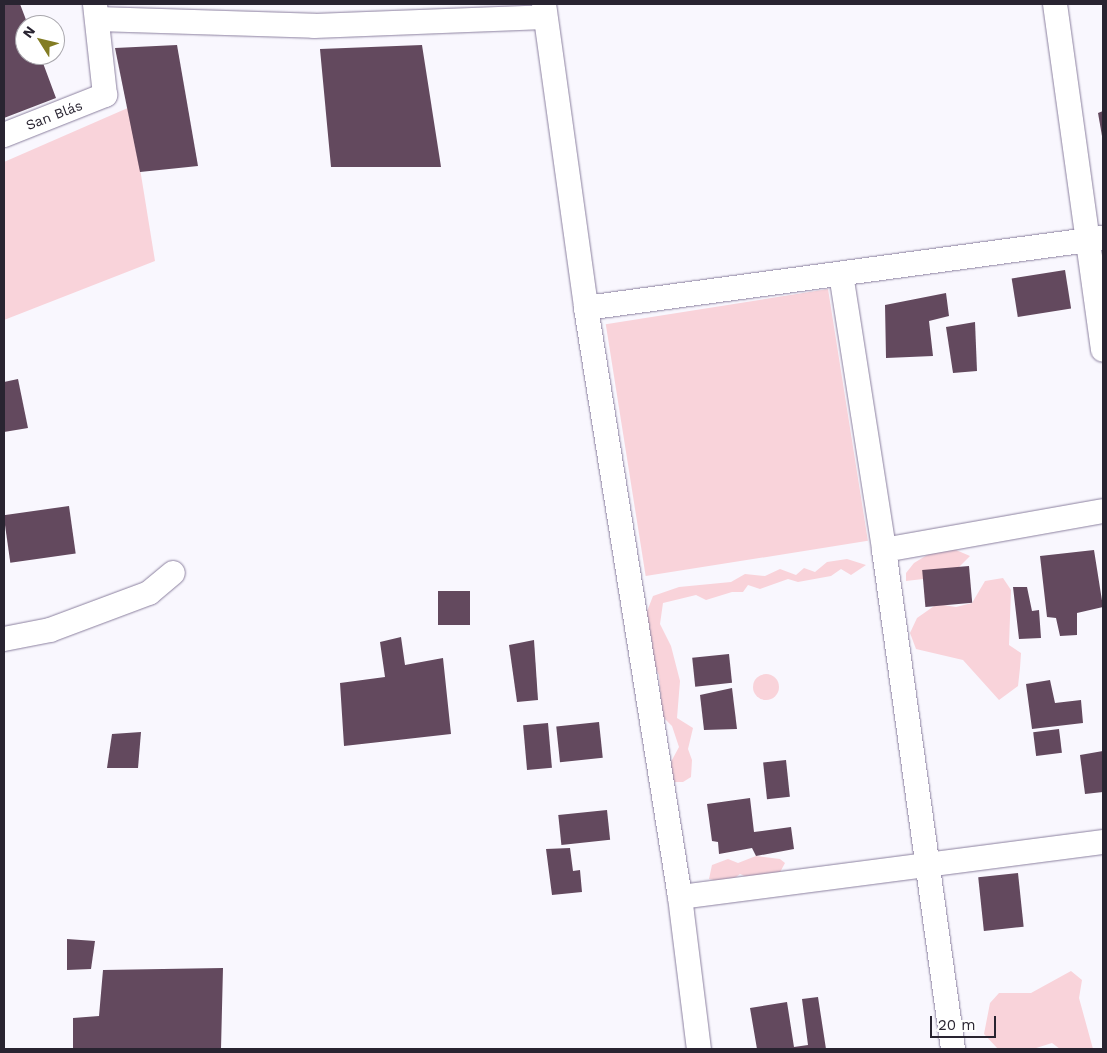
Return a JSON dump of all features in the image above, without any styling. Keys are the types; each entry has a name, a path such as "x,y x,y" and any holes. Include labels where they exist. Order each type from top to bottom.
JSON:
{"street":[{"path":"1055,4 1096,240 1103,350"},
{"path":"96,11 314,26 544,10 586,308 680,897 699,1049"},
{"name":"San Blás","path":"4,135 105,96 96,11"},
{"path":"586,308 1096,240"},
{"path":"840,274 884,550 925,865 953,1049"},
{"path":"884,550 1103,512"},
{"path":"4,639 50,630 149,594 173,573"},
{"path":"680,897 1103,842"}],"shaded area":[{"path":"130,107 155,261 4,320 4,162"},
{"path":"828,289 868,541 646,576 606,324"},
{"path":"949,547 970,556 958,568 928,571 923,579 906,581 906,573 914,563 937,549"},
{"path":"847,559 866,565 851,575 841,569 831,576 798,582 788,579 760,589 748,585 743,592 732,592 706,600 696,595 663,603 660,624 671,646 680,681 677,718 693,728 688,749 692,760 691,777 683,782 672,782 665,773 679,747 672,726 662,716 659,675 649,656 652,642 646,614 653,596 679,587 731,582 745,574 765,576 780,569 796,575 804,568 815,572 827,562"},
{"path":"1003,578 1011,590 1009,645 1021,653 1018,686 999,700 963,660 916,649 910,633 917,618 937,604 956,607 972,603 985,581"},
{"path":"766,674 775,678 779,687 775,696 766,700 757,696 753,687 757,678"},
{"path":"756,856 780,859 785,863 778,876 754,880 740,874 728,883 709,879 712,865 728,859 738,863"},
{"path":"1071,971 1082,980 1079,998 1093,1049 1060,1049 1052,1043 1033,1049 998,1049 984,1034 990,1003 999,993 1031,993"}],"building":[{"path":"4,4 20,4 24,15 15,15 15,65 44,65 56,98 4,118"},
{"path":"177,45 198,166 140,172 115,48"},
{"path":"422,45 441,167 331,167 320,49"},
{"path":"1103,111 1103,136 1102,136 1098,113"},
{"path":"1065,270 1071,309 1018,317 1012,278"},
{"path":"946,293 949,316 929,321 933,356 886,358 885,305"},
{"path":"975,322 977,371 953,373 946,327"},
{"path":"18,379 28,428 4,432 4,382"},
{"path":"69,506 76,554 10,563 4,515"},
{"path":"1094,550 1103,607 1077,613 1077,635 1060,636 1056,618 1047,617 1040,556"},
{"path":"969,566 972,603 925,607 922,570"},
{"path":"1013,587 1027,587 1032,611 1039,610 1041,638 1019,639"},
{"path":"438,591 470,591 470,625 438,625"},
{"path":"401,637 405,665 443,658 451,734 344,746 340,683 385,677 380,642"},
{"path":"534,640 538,700 517,702 509,645"},
{"path":"729,654 732,683 695,687 692,658"},
{"path":"1050,680 1055,703 1081,700 1083,723 1032,729 1026,684"},
{"path":"732,688 737,729 704,730 700,695"},
{"path":"599,722 603,758 560,762 556,726"},
{"path":"548,723 552,768 527,770 523,725"},
{"path":"1059,729 1062,753 1036,756 1033,732"},
{"path":"141,732 138,768 107,768 112,734"},
{"path":"1103,751 1103,792 1085,794 1080,755"},
{"path":"786,760 790,797 767,799 763,762"},
{"path":"750,798 754,832 791,827 794,849 756,856 752,848 719,854 718,842 712,841 707,804"},
{"path":"607,810 610,840 561,845 558,815"},
{"path":"570,848 573,871 580,870 582,892 552,895 546,849"},
{"path":"1018,873 1024,927 984,931 978,877"},
{"path":"67,939 95,941 91,969 67,970"},
{"path":"223,968 221,1049 73,1049 73,1018 99,1016 103,970"},
{"path":"818,997 826,1049 757,1049 750,1008 787,1002 794,1047 808,1045 802,999"}]}
